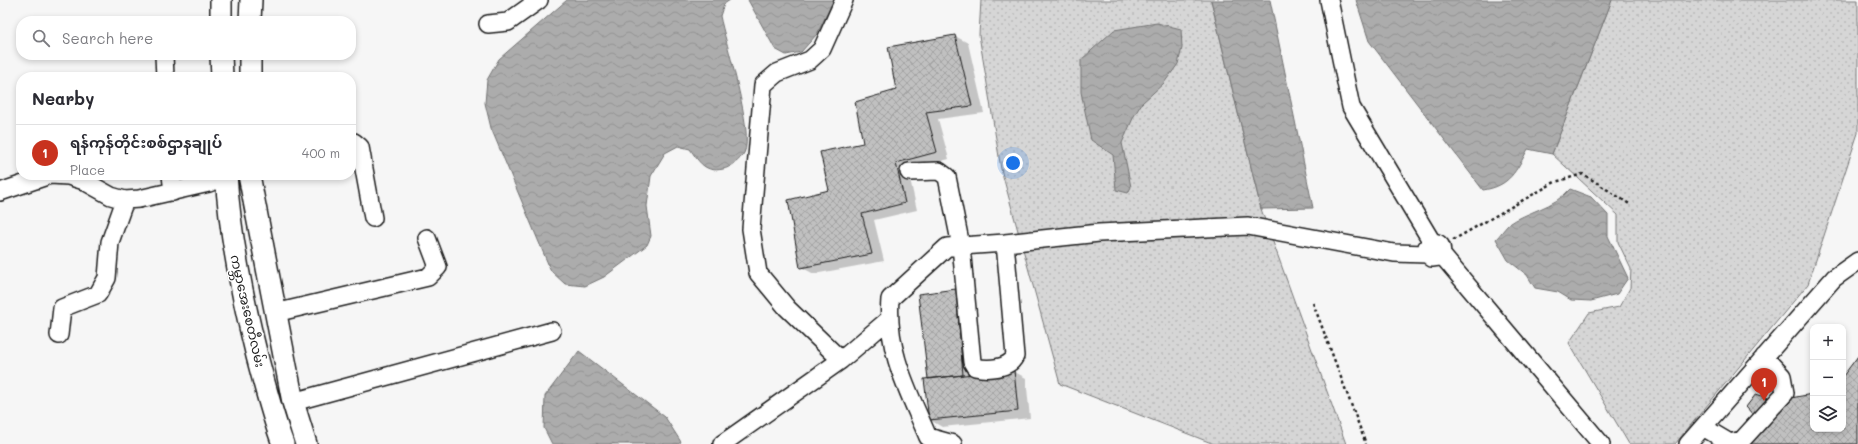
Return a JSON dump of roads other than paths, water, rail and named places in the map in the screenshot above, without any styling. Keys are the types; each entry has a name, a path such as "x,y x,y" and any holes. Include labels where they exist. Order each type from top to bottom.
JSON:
{"main road":[{"path":"221,0 221,16"},
{"path":"250,16 251,0"},
{"path":"221,60 222,72"},
{"path":"250,60 250,72"},
{"name":"ကမ္ဘာအေးစေတီလမ်း","path":"227,180 230,231 251,331 273,418 283,444"},
{"name":"ကမ္ဘာအေးစေတီလမ်း","path":"250,180 293,402 306,444"}],"street":[{"path":"488,24 508,22 539,0"},
{"path":"841,360 787,308 758,273 752,229 763,85 777,73 810,60 822,49 844,0"},
{"path":"1329,0 1350,107 1436,249 1602,444"},
{"path":"164,60 165,72"},
{"path":"356,144 360,147 373,218"},
{"path":"909,172 939,171 948,176 961,246 972,362 975,367 1006,366 1012,362 1015,356 1005,243"},
{"path":"0,192 35,180"},
{"path":"81,180 111,196 125,200 139,199 172,183 209,184 217,180"},
{"path":"59,335 62,308 98,294 107,278 110,242 125,200"},
{"path":"953,444 928,437 895,358 888,320 890,299 947,247 1005,243 1099,233 1248,226 1394,253 1436,249"},
{"path":"275,313 428,277 438,267 427,238"},
{"path":"1688,444 1834,278 1858,261"},
{"path":"722,444 841,360 888,320"},
{"path":"293,402 552,331"},
{"path":"1703,428 1730,444 1742,440 1785,393 1782,376 1764,358"}],"water":[{"path":"567,0 730,0 724,4 720,16 743,108 746,127 746,143 744,153 735,163 726,168 717,170 707,168 700,162 690,149 678,146 665,153 651,176 647,206 651,236 647,245 604,277 585,286 565,284 551,271 491,128 485,103 487,80 499,59"},
{"path":"748,0 834,0 817,34 801,52 786,55 775,49"},
{"path":"1211,0 1270,0 1313,208 1261,209"},
{"path":"1356,0 1612,0 1552,154 1528,149 1516,171 1506,181 1500,185 1483,190 1369,41"},
{"path":"1157,23 1181,29 1182,48 1178,64 1164,83 1142,103 1134,116 1122,143 1131,187 1128,193 1116,190 1113,155 1091,140 1081,92 1081,60 1114,30"},
{"path":"1570,189 1591,197 1608,215 1608,236 1628,278 1617,294 1591,301 1571,300 1558,292 1535,288 1527,275 1508,260 1496,239 1508,225 1515,220 1556,201"},
{"path":"579,351 665,417 681,442 678,444 552,444 544,428 545,396"}],"place":[{"name":"ရန်ကုန်တိုင်းစစ်ဌာနချုပ်","path":"1764,401"}]}
